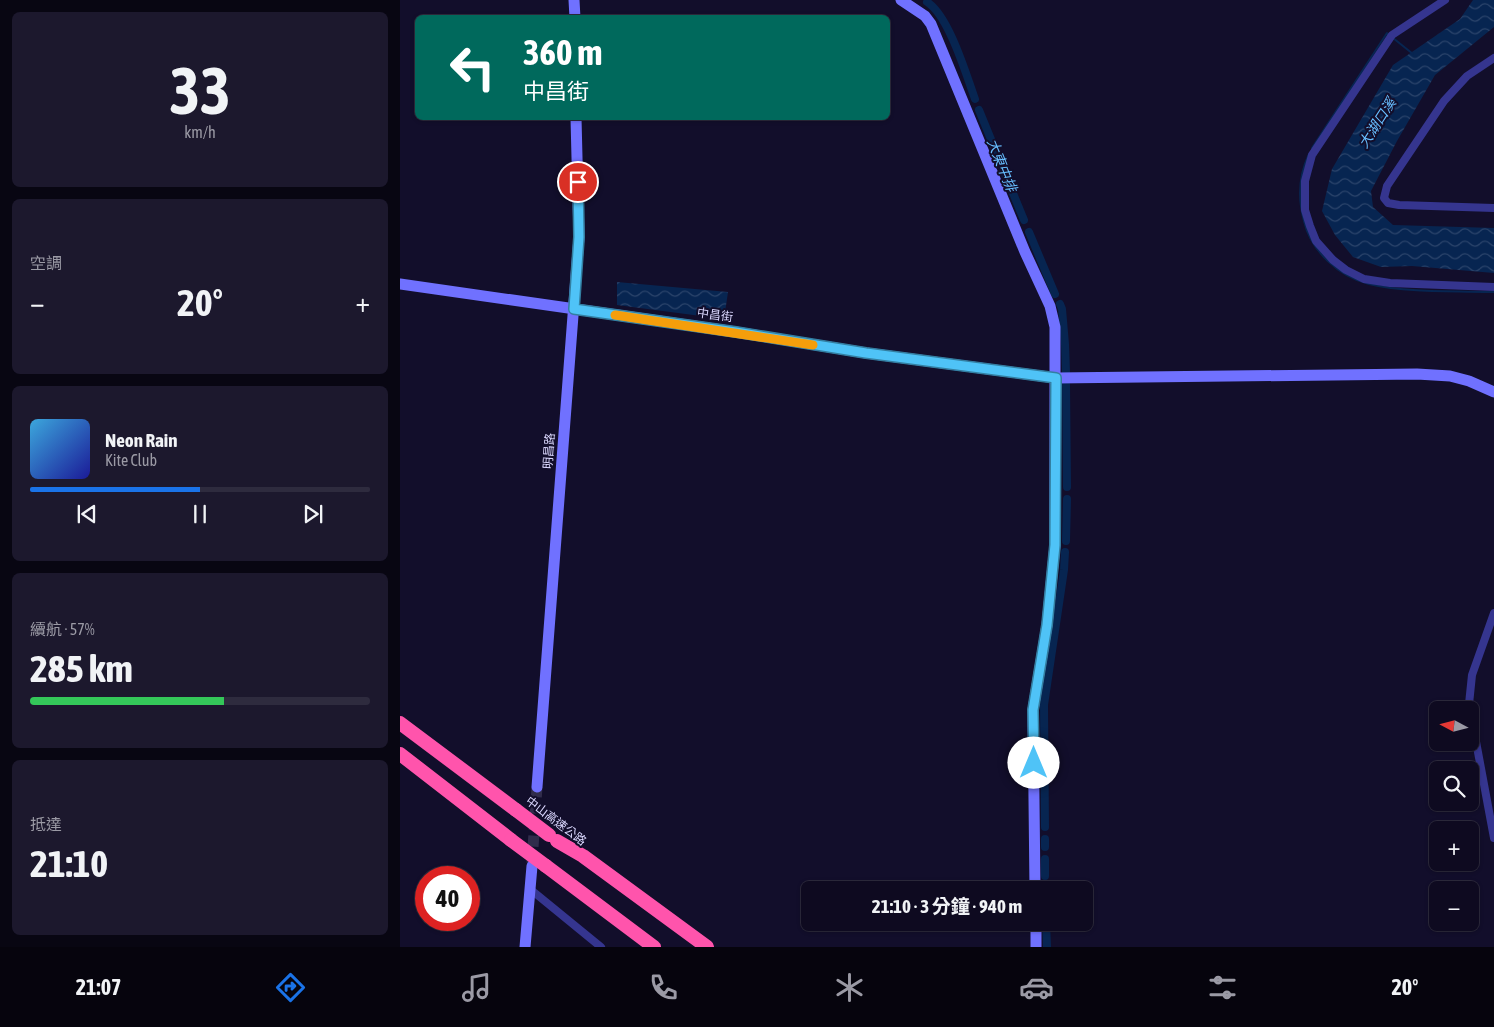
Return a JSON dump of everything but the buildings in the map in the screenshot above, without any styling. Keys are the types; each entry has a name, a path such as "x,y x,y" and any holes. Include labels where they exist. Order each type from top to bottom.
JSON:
{"highway":[{"name":"中山高速公路","path":"400,723 553,838 691,947"},
{"path":"400,754 654,947"},
{"path":"553,838 583,856 707,947"},
{"path":"551,870 638,947"}],"street":[{"path":"574,0 575,15"},
{"path":"901,0 925,16 931,24 1021,243 1050,306 1055,327 1055,545 1047,625 1033,710 1035,881"},
{"path":"1445,0 1392,35 1312,155 1305,181 1306,210 1316,241 1333,260 1346,270 1364,279 1390,283 1494,287"},
{"path":"1494,58 1466,76 1444,101 1387,186 1384,198 1388,203 1399,204 1494,208"},
{"name":"明昌路","path":"538,787 579,237 576,120"},
{"name":"中昌街","path":"400,284 528,301 866,353 1056,378 1418,374 1450,376 1469,381 1494,392"},
{"path":"1494,614 1472,675 1469,704 1494,838"},
{"path":"525,947 532,866"},
{"path":"530,889 601,947"},
{"path":"1036,931 1036,947"}],"water":[{"name":"大湖口溪","path":"1473,0 1494,0 1494,27 1435,75 1371,191 1373,207 1393,225 1494,228 1494,273 1412,266 1381,267 1353,257 1335,235 1322,211 1332,169 1393,65 1460,19"},
{"path":"617,282 728,292 724,319 617,305"}],"waterway":[{"name":"大東中排","path":"927,2 943,20 956,46 975,99"},
{"path":"1312,148 1387,33 1389,36"},
{"path":"1393,38 1413,54"},
{"name":"大東中排","path":"979,110 1024,220"},
{"path":"1309,154 1303,170 1300,187 1304,221 1313,243 1337,269 1358,281 1383,287 1431,291 1494,292"},
{"name":"大東中排","path":"1029,232 1055,294"},
{"name":"大東中排","path":"1060,304 1062,309 1066,372"},
{"name":"大東中排","path":"1066,384 1067,487"},
{"name":"大東中排","path":"1066,541 1067,499"},
{"name":"大東中排","path":"1045,827 1044,705 1065,552"},
{"name":"大東中排","path":"1045,839 1045,847"},
{"name":"大東中排","path":"1045,859 1045,876"},
{"name":"大東中排","path":"1046,931 1047,947"}],"tunnel":[{"path":"532,863 537,787"}],"slow traffic":[{"path":"615,315 813,345"}],"route":[{"path":"578,182 579,237 574,309 866,353 1056,378 1055,545 1047,625 1033,710 1034,763"}]}
